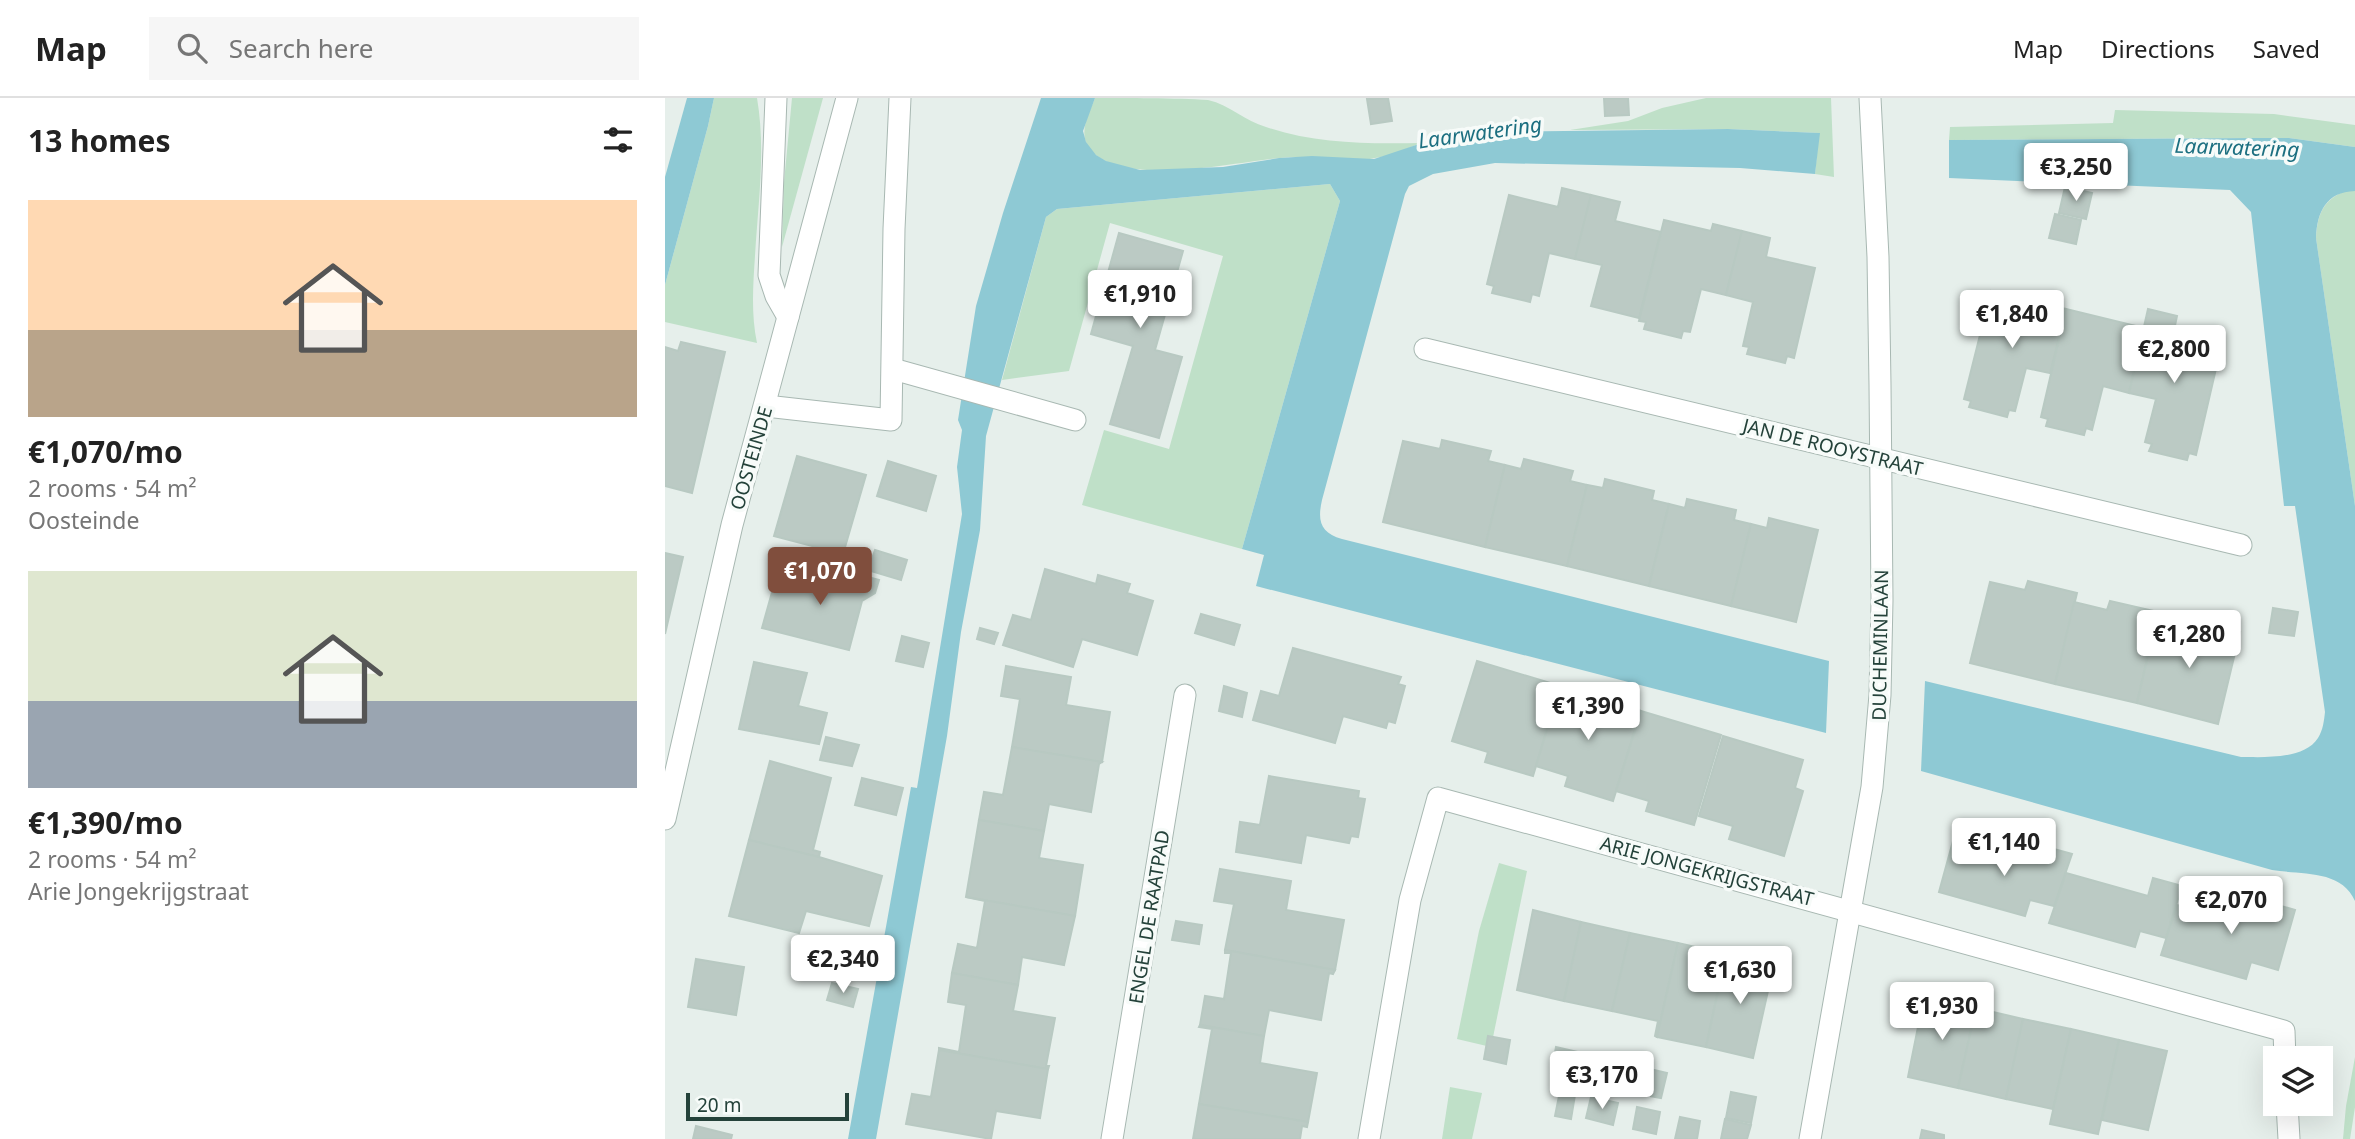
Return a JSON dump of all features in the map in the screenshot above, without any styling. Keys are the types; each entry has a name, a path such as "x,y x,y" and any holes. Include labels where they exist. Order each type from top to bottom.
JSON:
{"street":[{"path":"776,98 769,275 776,296 788,317"},
{"name":"OOSTEINDE","path":"665,820 716,590 847,98"},
{"path":"766,406 891,420 894,229 900,98"},
{"name":"DUCHEMINLAAN","path":"1810,1139 1872,787 1877,741 1882,654 1881,459 1878,257 1870,98"},
{"name":"JAN DE ROOYSTRAAT","path":"1425,349 2241,545"},
{"path":"893,369 1076,420"},
{"name":"ENGEL DE RAATPAD","path":"1112,1139 1185,695"},
{"name":"ARIE JONGEKRIJGSTRAAT","path":"1369,1139 1410,900 1439,798 2284,1031 2285,1046"},
{"path":"2288,1116 2289,1139"}],"green space":[{"path":"714,98 757,98 761,157 753,289 757,343 665,322 665,285"},
{"path":"792,98 823,98 782,247 784,182"},
{"path":"1095,98 1208,100 1258,124 1304,137 1362,143 1421,143 1387,156 1364,160 1292,157 1180,170 1126,167 1104,160 1089,148 1086,142 1084,129"},
{"path":"1706,98 1831,98 1834,177 1815,174 1819,133 1728,129 1570,130 1628,121 1662,108"},
{"path":"2115,110 2274,114 2355,125 2355,147 2289,138 1949,140 1950,127 2113,123"},
{"path":"1330,184 1340,201 1242,549 1082,505 1104,430 1169,449 1223,256 1110,223 1069,371 1002,380 1046,217 1057,209"},
{"path":"2345,191 2355,191 2355,506 2316,238 2318,222 2326,204"},
{"path":"1499,863 1527,871 1491,1047 1457,1039 1479,931"},
{"path":"2355,1057 2355,1107 2350,1139 2343,1139 2346,1106"},
{"path":"1450,1087 1482,1093 1472,1139 1442,1139"}],"water":[{"path":"687,98 714,98 665,285 665,177"},
{"name":"Laarwatering","path":"1041,98 1095,98 1083,131 1086,142 1096,155 1106,161 1140,170 1223,167 1312,156 1374,159 1437,138 1478,132 1728,129 1820,133 1815,174 1740,168 1495,163 1433,174 1409,186 1320,515 1322,526 1335,537 1829,661 1826,733 1256,586 1264,555 1242,549 1340,201 1330,184 1057,209 1046,217 986,436 980,530 961,632 947,736 876,1139 848,1139 911,787 917,788 962,514 957,467 962,430 958,420 976,306"},
{"name":"Laarwatering","path":"2289,138 2355,147 2355,191 2337,195 2325,205 2318,220 2316,238 2355,506 2355,901 2349,891 2330,878 2272,870 1921,771 1925,681 2241,757 2293,754 2312,745 2320,735 2325,712 2295,506 2284,506 2251,212 2230,190 1949,178 1949,140"}],"building":[{"path":"1388,98 1392,121 1371,124 1367,99"},
{"path":"1604,98 1628,98 1629,115 1605,116"},
{"path":"2065,187 2092,193 2086,219 2059,213"},
{"path":"1562,188 1591,195 1575,259 1549,253 1539,296 1532,294 1530,302 1492,293 1494,286 1487,284 1509,195 1558,207"},
{"path":"1591,195 1620,202 1615,221 1661,232 1639,318 1591,306 1602,265 1575,259"},
{"path":"2055,214 2081,220 2076,244 2049,238"},
{"path":"1664,220 1711,231 1713,224 1742,231 1726,295 1701,289 1690,332 1683,331 1681,338 1644,329 1646,322 1639,321"},
{"path":"1742,231 1770,238 1766,257 1815,268 1794,358 1787,356 1785,363 1747,354 1749,347 1743,346 1753,302 1726,295"},
{"path":"1119,233 1183,251 1155,350 1182,357 1159,438 1110,424 1133,346 1091,334"},
{"path":"1991,291 2066,309 2050,373 2026,368 2015,411 2009,410 2007,417 1969,407 1971,401 1964,399"},
{"path":"2066,309 2144,328 2129,393 2103,386 2092,430 2086,428 2084,435 2046,426 2048,419 2041,417"},
{"path":"2148,309 2177,316 2173,335 2221,347 2196,455 2189,453 2187,460 2149,451 2152,444 2145,442 2156,399 2129,393"},
{"path":"681,342 725,352 692,493 665,486 665,347 678,351"},
{"path":"1442,440 1491,451 1488,461 1505,465 1485,547 1383,522 1403,441 1440,449"},
{"path":"797,456 866,475 843,554 774,536"},
{"path":"1524,459 1573,471 1570,481 1587,485 1567,566 1485,547 1505,465 1521,469"},
{"path":"888,461 936,476 926,511 877,496"},
{"path":"1605,479 1654,491 1652,500 1669,504 1649,586 1567,566 1587,485 1603,488"},
{"path":"1687,499 1736,510 1734,520 1751,524 1731,606 1649,586 1669,504 1685,508"},
{"path":"1769,518 1818,530 1796,622 1731,606 1751,524 1767,528"},
{"path":"875,550 907,560 901,580 868,570"},
{"path":"665,553 683,557 665,634"},
{"path":"819,564 879,580 875,593 862,601 849,650 762,628 776,578 812,588"},
{"path":"1045,569 1096,584 1098,575 1130,584 1127,593 1153,601 1137,655 1082,639 1073,667 1003,645 1013,615 1031,620"},
{"path":"2028,581 2077,593 2055,684 1970,663 1990,582 2025,590"},
{"path":"2110,601 2158,612 2137,703 2055,684 2074,602 2107,610"},
{"path":"2273,608 2298,612 2294,636 2269,633"},
{"path":"1201,614 1240,625 1234,645 1195,633"},
{"path":"2192,620 2240,632 2218,724 2137,703 2156,621 2189,629"},
{"path":"980,628 998,633 994,644 977,639"},
{"path":"902,636 929,643 923,667 896,661"},
{"path":"1293,648 1401,677 1398,684 1405,686 1395,723 1388,721 1386,728 1343,716 1335,743 1253,720 1261,691 1279,696"},
{"path":"1477,661 1560,686 1533,776 1485,762 1488,752 1452,741"},
{"path":"754,662 807,673 798,706 827,713 819,744 739,729"},
{"path":"1006,666 1071,677 1066,705 1110,712 1102,762 1012,747 1020,699 1001,696"},
{"path":"1224,686 1247,693 1242,717 1219,711"},
{"path":"1560,686 1641,711 1613,801 1565,786 1568,776 1536,766"},
{"path":"1641,711 1721,735 1694,825 1646,811 1649,801 1616,791"},
{"path":"1723,736 1803,760 1795,788 1803,791 1784,856 1729,839 1733,826 1699,816"},
{"path":"826,737 859,745 852,766 820,760"},
{"path":"1012,747 1102,762 1099,764 1091,812 1049,804 1044,831 979,820 984,792 1003,795"},
{"path":"770,761 831,778 813,850 820,852 819,857 749,840"},
{"path":"1269,776 1359,791 1358,798 1365,799 1358,837 1351,836 1349,843 1306,835 1301,863 1236,852 1240,822 1260,825"},
{"path":"862,778 903,788 896,815 855,805"},
{"path":"979,820 1044,831 1039,858 1083,865 1075,916 966,897"},
{"path":"749,840 882,876 869,926 806,911 799,933 729,916"},
{"path":"1953,841 2037,864 2043,846 2072,854 2054,906 2030,900 2025,916 1939,892"},
{"path":"1220,869 1291,881 1286,910 1344,920 1335,970 1225,950 1234,904 1214,901"},
{"path":"2066,873 2148,896 2153,878 2182,886 2166,938 2140,931 2135,947 2049,923"},
{"path":"2234,892 2295,910 2278,970 2251,962 2246,979 2161,955 2177,905 2226,919"},
{"path":"966,897 1075,916 1064,965 1022,957 1018,985 952,973 958,944 977,948 985,901"},
{"path":"1533,910 1581,922 1564,1001 1517,990"},
{"path":"1176,921 1202,925 1199,944 1172,940"},
{"path":"1581,922 1630,933 1612,1011 1564,1001"},
{"path":"1630,933 1678,943 1657,1037 1658,1021 1612,1011"},
{"path":"1678,943 1726,954 1706,1047 1657,1037"},
{"path":"1225,950 1335,970 1333,974 1329,973 1321,1020 1269,1010 1264,1036 1200,1025 1205,996 1224,999 1231,953 1225,953"},
{"path":"1726,954 1774,964 1753,1058 1706,1047"},
{"path":"696,959 744,967 736,1015 688,1007"},
{"path":"952,973 1018,985 1013,1011 1055,1018 1046,1066 1049,1066 1048,1069 939,1050 959,1052 966,1005 948,1002"},
{"path":"832,983 858,989 853,1007 827,1000"},
{"path":"1924,997 1976,1008 1958,1088 1908,1077"},
{"path":"1976,1008 2023,1019 2006,1099 1958,1088"},
{"path":"2023,1019 2071,1029 2053,1109 2006,1099"},
{"path":"1200,1025 1264,1036 1260,1063 1317,1073 1308,1122 1199,1104 1212,1029 1199,1027"},
{"path":"2071,1029 2119,1040 2098,1134 2050,1124"},
{"path":"1488,1036 1510,1040 1506,1064 1484,1059"},
{"path":"2119,1040 2167,1051 2148,1130 2102,1120"},
{"path":"1556,1047 1582,1053 1576,1079 1551,1073"},
{"path":"939,1050 1048,1069 1040,1118 996,1111 991,1139 906,1124 912,1094 931,1097"},
{"path":"1650,1069 1667,1073 1661,1098 1644,1095"},
{"path":"1560,1091 1575,1095 1571,1119 1555,1116"},
{"path":"1731,1092 1756,1097 1751,1123 1726,1118"},
{"path":"1591,1097 1618,1103 1613,1125 1586,1118"},
{"path":"1199,1104 1308,1122 1307,1127 1302,1126 1300,1139 1193,1139"},
{"path":"1637,1107 1660,1112 1656,1134 1633,1129"},
{"path":"1680,1117 1700,1121 1697,1139 1675,1139"},
{"path":"1725,1119 1751,1125 1747,1139 1721,1139"},
{"path":"696,1126 732,1135 731,1139 693,1139"},
{"path":"1922,1130 1944,1135 1944,1139 1920,1139"}]}
